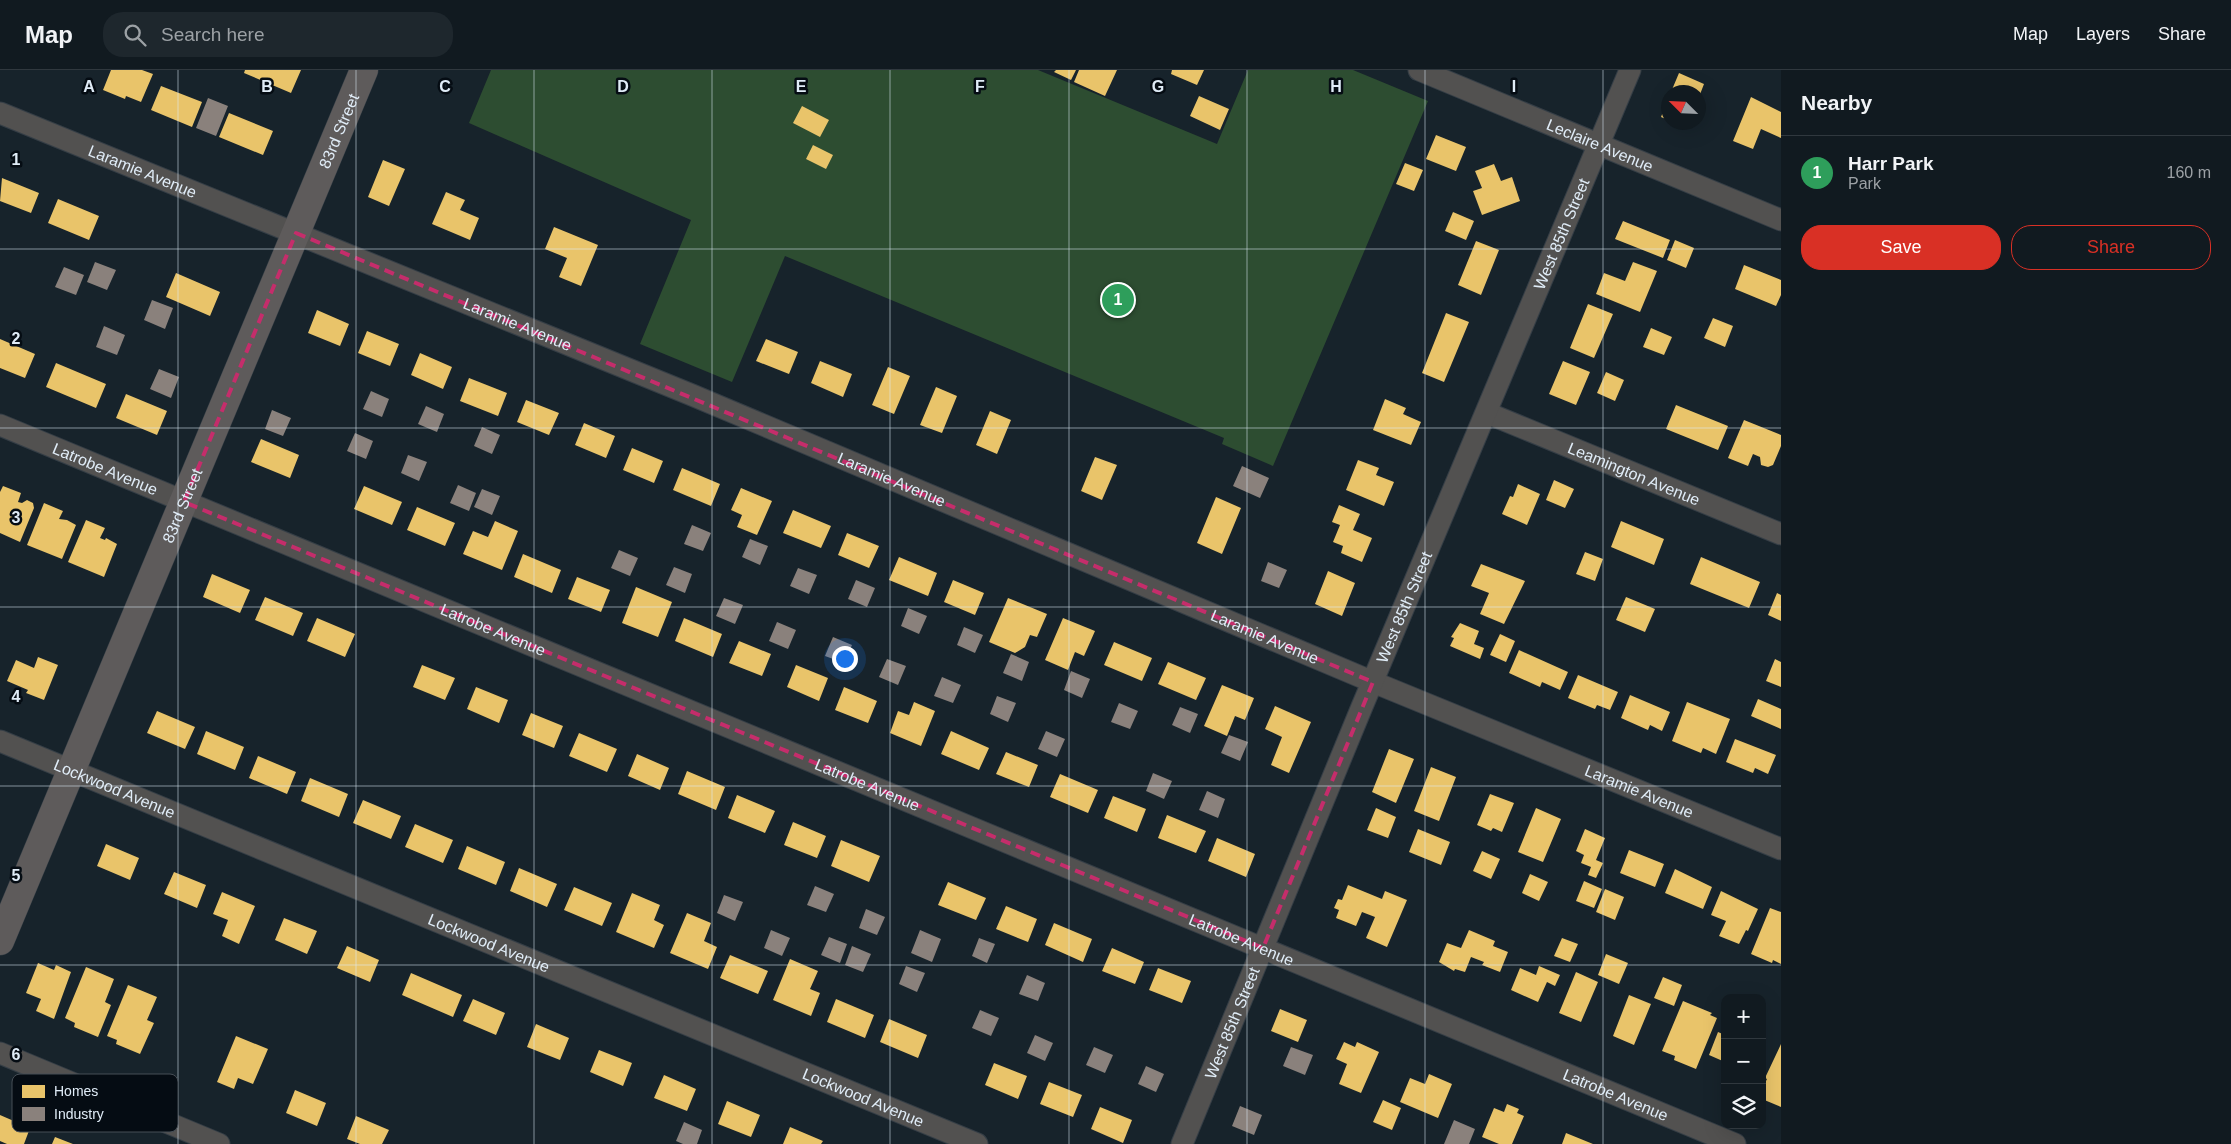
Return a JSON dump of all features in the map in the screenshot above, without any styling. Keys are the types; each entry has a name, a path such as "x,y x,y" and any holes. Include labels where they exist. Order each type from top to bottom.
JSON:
{"street":[{"name":"83rd Street","path":"0,940 364,70"},
{"name":"Leclaire Avenue","path":"1419,70 1781,220"},
{"name":"West 85th Street","path":"1182,1144 1373,682 1630,70"},
{"name":"Laramie Avenue","path":"0,113 692,395 1373,682 1781,849"},
{"name":"Leamington Avenue","path":"1487,413 1781,534"},
{"name":"Latrobe Avenue","path":"0,425 1735,1144"},
{"name":"Lockwood Avenue","path":"0,741 977,1144"},
{"path":"0,1053 51,1074"},
{"path":"178,1127 219,1144"}],"highlighted area":[{"path":"296,233 1373,682 1263,948 184,502"}],"green space":[{"path":"491,70 1038,70 1217,144 1248,70 1353,70 1428,101 1273,466 1222,444 1224,438 785,256 732,382 640,344 691,220 469,123"}],"building: Homes":[{"path":"111,70 142,70 153,74 141,102 126,96 125,99 103,90"},
{"path":"245,70 301,70 291,93 244,73"},
{"path":"1056,70 1076,70 1071,80 1054,72"},
{"path":"1079,70 1117,70 1105,96 1074,82"},
{"path":"1172,70 1204,70 1197,85 1171,74"},
{"path":"1679,73 1704,84 1704,85 1674,85"},
{"path":"161,86 202,102 192,127 151,110"},
{"path":"1199,96 1229,109 1220,130 1190,116"},
{"path":"1751,97 1781,112 1781,138 1761,129 1753,149 1733,141"},
{"path":"802,106 829,120 820,137 793,123"},
{"path":"229,113 273,131 263,155 219,137"},
{"path":"1436,135 1466,147 1456,171 1426,159"},
{"path":"813,145 833,155 826,169 806,159"},
{"path":"383,160 405,169 389,206 368,197"},
{"path":"1405,163 1423,170 1414,191 1396,184"},
{"path":"1494,164 1501,181 1512,177 1520,201 1482,215 1473,191 1482,188 1475,171"},
{"path":"2,178 39,193 31,213 0,201"},
{"path":"446,192 465,200 460,210 479,218 470,240 432,224"},
{"path":"58,199 99,216 89,240 48,223"},
{"path":"1453,212 1474,221 1466,240 1445,231"},
{"path":"1623,221 1670,240 1663,258 1615,239"},
{"path":"554,227 598,245 581,286 559,277 567,258 545,249"},
{"path":"1675,240 1694,248 1686,268 1667,260"},
{"path":"1476,241 1499,250 1481,295 1458,285"},
{"path":"1633,262 1657,271 1640,312 1596,294 1604,273 1625,281"},
{"path":"1744,265 1781,280 1781,295 1776,306 1735,289"},
{"path":"176,273 220,292 210,316 166,297"},
{"path":"1588,304 1613,314 1594,358 1570,348"},
{"path":"317,310 349,324 340,346 308,333"},
{"path":"1446,313 1469,322 1444,382 1422,373"},
{"path":"1713,318 1733,326 1725,347 1704,338"},
{"path":"1651,328 1672,337 1664,355 1643,347"},
{"path":"367,331 399,344 390,366 358,353"},
{"path":"0,339 35,354 25,378 0,368"},
{"path":"766,339 798,352 789,374 756,361"},
{"path":"420,353 452,367 443,389 411,375"},
{"path":"820,361 852,374 843,397 811,383"},
{"path":"1563,361 1590,372 1576,405 1549,394"},
{"path":"56,363 106,384 96,408 46,387"},
{"path":"888,367 910,376 894,414 872,405"},
{"path":"1606,372 1624,380 1615,401 1597,393"},
{"path":"469,378 507,393 498,416 460,401"},
{"path":"936,387 957,396 942,433 920,425"},
{"path":"126,394 167,411 157,435 116,418"},
{"path":"1385,399 1406,408 1403,414 1421,422 1411,445 1373,430"},
{"path":"526,400 559,413 549,435 517,422"},
{"path":"1676,405 1728,426 1718,450 1666,429"},
{"path":"990,411 1011,420 997,454 976,445"},
{"path":"1744,420 1781,435 1781,446 1773,465 1768,467 1761,465 1760,457 1753,454 1748,466 1728,458"},
{"path":"584,423 615,436 606,458 575,445"},
{"path":"261,439 299,455 290,478 251,462"},
{"path":"632,448 663,461 654,483 623,470"},
{"path":"1095,457 1117,465 1102,500 1081,491"},
{"path":"1358,460 1379,468 1376,475 1394,482 1384,506 1346,490"},
{"path":"682,468 720,484 711,506 673,490"},
{"path":"1554,480 1574,489 1565,508 1546,500"},
{"path":"1518,484 1540,494 1527,525 1502,514 1510,496 1513,497"},
{"path":"3,486 21,493 18,502 22,503 27,500 33,503 34,508 20,542 0,533 0,492"},
{"path":"364,486 402,502 392,525 354,509"},
{"path":"741,488 772,501 757,535 737,527 742,515 731,510"},
{"path":"1216,497 1241,508 1222,554 1197,543"},
{"path":"44,503 63,511 59,519 67,520 76,525 62,559 27,545"},
{"path":"1339,505 1360,514 1353,530 1372,538 1362,562 1341,553 1343,546 1333,542 1340,525 1332,522"},
{"path":"417,507 455,523 445,546 407,530"},
{"path":"793,510 831,526 821,548 783,533"},
{"path":"86,520 105,528 100,538 105,540 106,538 117,544 104,577 68,562"},
{"path":"495,521 518,531 502,570 463,554 473,531 488,537"},
{"path":"1621,521 1664,539 1654,565 1611,547"},
{"path":"847,533 879,546 869,568 838,555"},
{"path":"1585,552 1603,559 1595,581 1576,574"},
{"path":"523,554 561,570 552,593 514,577"},
{"path":"899,557 937,573 928,596 889,580"},
{"path":"1701,557 1760,582 1749,608 1690,584"},
{"path":"1481,564 1525,581 1504,624 1480,614 1489,593 1471,586"},
{"path":"1328,571 1355,583 1342,616 1315,604"},
{"path":"212,574 250,590 240,613 203,597"},
{"path":"577,577 610,590 601,612 568,599"},
{"path":"953,580 984,593 975,615 944,602"},
{"path":"636,587 672,602 658,637 622,623"},
{"path":"1777,593 1781,595 1781,621 1768,615"},
{"path":"265,597 303,613 293,636 255,620"},
{"path":"1626,597 1655,609 1645,632 1616,620"},
{"path":"1008,598 1047,614 1037,637 1030,635 1025,647 1015,653 989,642"},
{"path":"317,618 355,634 345,657 307,641"},
{"path":"684,618 722,634 713,657 675,641"},
{"path":"1063,618 1095,631 1084,656 1075,652 1068,670 1045,660"},
{"path":"1460,623 1479,631 1474,644 1484,648 1480,659 1450,646 1454,638 1451,637"},
{"path":"1500,634 1515,641 1506,662 1490,655"},
{"path":"739,641 771,654 762,676 729,663"},
{"path":"1114,642 1152,658 1142,681 1104,665"},
{"path":"1519,650 1568,672 1560,690 1542,682 1540,687 1509,673"},
{"path":"38,657 58,665 44,700 26,693 28,690 7,681 16,660 34,668"},
{"path":"1775,659 1781,662 1781,687 1766,681"},
{"path":"1168,662 1206,678 1196,700 1158,684"},
{"path":"422,665 455,678 445,700 413,687"},
{"path":"796,665 828,678 819,701 787,687"},
{"path":"1578,675 1618,692 1610,710 1597,705 1595,709 1568,698"},
{"path":"1222,685 1254,698 1245,720 1235,716 1227,736 1204,726"},
{"path":"476,687 508,700 499,723 467,709"},
{"path":"844,687 877,701 868,723 835,710"},
{"path":"1630,695 1670,712 1662,731 1650,725 1648,730 1621,718"},
{"path":"1758,699 1781,709 1781,729 1751,716"},
{"path":"914,702 935,711 921,746 890,733 898,711 909,715"},
{"path":"1687,702 1730,719 1716,754 1703,748 1701,753 1672,741"},
{"path":"1275,706 1311,722 1289,773 1271,765 1282,737 1265,729"},
{"path":"157,711 195,727 185,749 147,733"},
{"path":"531,713 563,726 554,748 522,735"},
{"path":"206,731 244,747 235,770 197,754"},
{"path":"951,731 989,748 979,770 941,754"},
{"path":"579,733 617,749 607,772 569,756"},
{"path":"1735,739 1776,755 1768,774 1755,768 1753,773 1726,762"},
{"path":"1389,749 1414,759 1396,803 1372,792"},
{"path":"1006,752 1038,765 1029,787 996,774"},
{"path":"637,754 669,768 660,790 628,776"},
{"path":"258,756 296,772 287,794 249,778"},
{"path":"1431,767 1456,777 1439,821 1414,811"},
{"path":"687,771 725,787 716,810 678,794"},
{"path":"1060,774 1098,790 1088,813 1050,797"},
{"path":"310,778 348,794 339,817 301,801"},
{"path":"1490,794 1514,803 1502,832 1493,828 1491,831 1477,825"},
{"path":"737,795 775,811 765,833 728,818"},
{"path":"1113,796 1146,809 1137,832 1104,818"},
{"path":"363,800 401,816 391,839 353,823"},
{"path":"1376,808 1396,817 1388,838 1367,830"},
{"path":"1536,808 1561,819 1543,862 1518,852"},
{"path":"1167,815 1206,831 1196,853 1158,838"},
{"path":"793,822 826,836 817,858 784,845"},
{"path":"415,824 453,840 443,863 405,847"},
{"path":"1418,829 1450,842 1441,865 1409,852"},
{"path":"1585,829 1605,838 1596,860 1603,863 1596,878 1588,875 1591,867 1581,863 1584,855 1576,851"},
{"path":"1217,838 1255,854 1246,877 1208,861"},
{"path":"841,840 880,856 869,882 831,866"},
{"path":"106,844 139,858 130,880 97,866"},
{"path":"467,846 505,862 496,885 458,869"},
{"path":"1629,850 1664,864 1655,887 1620,873"},
{"path":"1482,851 1500,859 1491,879 1473,871"},
{"path":"519,868 557,884 547,907 510,891"},
{"path":"1675,869 1712,887 1703,909 1665,893"},
{"path":"174,872 206,885 197,908 164,894"},
{"path":"1530,874 1548,882 1539,901 1522,893"},
{"path":"1584,881 1602,889 1594,908 1576,901"},
{"path":"948,882 986,898 976,920 938,905"},
{"path":"1348,885 1382,899 1385,891 1407,900 1387,947 1366,938 1375,917 1362,912 1356,926 1336,918 1339,910 1334,908 1338,899 1342,900"},
{"path":"574,887 612,903 602,926 564,910"},
{"path":"1605,889 1624,897 1615,920 1596,912"},
{"path":"1721,891 1758,909 1748,931 1746,930 1739,944 1719,936 1726,921 1711,915"},
{"path":"222,892 255,906 239,944 222,936 228,920 213,914"},
{"path":"632,893 660,905 654,920 664,925 654,948 616,932"},
{"path":"1006,906 1037,919 1028,942 996,929"},
{"path":"1770,908 1781,912 1781,964 1773,960 1772,963 1751,954"},
{"path":"687,913 711,923 704,941 717,947 708,969 670,953"},
{"path":"284,918 317,931 307,954 275,940"},
{"path":"1054,923 1092,939 1083,962 1045,945"},
{"path":"1469,930 1495,941 1493,946 1508,952 1500,972 1482,965 1484,962 1471,957 1465,972 1455,969 1454,971 1439,962 1447,943 1461,948"},
{"path":"1562,938 1578,944 1570,962 1554,956"},
{"path":"347,946 379,960 370,982 337,968"},
{"path":"1112,948 1144,962 1135,984 1102,971"},
{"path":"1606,954 1628,963 1619,984 1598,975"},
{"path":"730,955 768,971 758,994 720,978"},
{"path":"790,959 818,971 810,989 820,993 811,1016 773,1000"},
{"path":"38,963 54,970 56,965 71,972 54,1019 36,1011 41,999 26,993"},
{"path":"1539,966 1560,975 1555,986 1547,982 1538,1002 1511,990 1520,968 1536,975"},
{"path":"86,967 114,979 105,1002 111,1005 98,1037 74,1027 75,1023 65,1018"},
{"path":"1158,968 1191,981 1182,1003 1149,990"},
{"path":"1576,972 1598,982 1581,1022 1559,1013"},
{"path":"411,973 462,995 453,1017 402,995"},
{"path":"1663,977 1682,985 1674,1006 1654,998"},
{"path":"128,985 157,997 147,1020 154,1023 140,1054 116,1044 117,1040 107,1036"},
{"path":"1629,995 1651,1004 1634,1045 1613,1036"},
{"path":"473,999 505,1013 496,1035 463,1021"},
{"path":"836,999 874,1015 865,1038 827,1022"},
{"path":"1683,1001 1712,1013 1710,1015 1717,1018 1696,1069 1674,1060 1675,1056 1662,1051"},
{"path":"1280,1009 1307,1020 1298,1042 1271,1031"},
{"path":"889,1019 927,1035 918,1058 880,1042"},
{"path":"536,1024 569,1038 560,1060 527,1047"},
{"path":"1718,1032 1721,1033 1721,1060 1709,1055"},
{"path":"236,1036 268,1049 253,1084 238,1078 234,1089 217,1082"},
{"path":"1344,1042 1355,1047 1357,1042 1379,1052 1361,1093 1339,1084 1347,1064 1336,1059"},
{"path":"1781,1044 1781,1107 1766,1101 1766,1076"},
{"path":"599,1050 632,1063 623,1086 590,1072"},
{"path":"994,1063 1027,1076 1018,1099 985,1085"},
{"path":"1429,1074 1452,1084 1438,1118 1400,1102 1410,1078 1425,1084"},
{"path":"664,1075 696,1089 687,1111 654,1098"},
{"path":"1049,1082 1082,1095 1073,1117 1040,1104"},
{"path":"295,1090 326,1103 317,1126 286,1113"},
{"path":"1383,1100 1401,1108 1392,1130 1373,1122"},
{"path":"727,1101 760,1115 751,1137 718,1124"},
{"path":"1507,1104 1519,1109 1517,1113 1524,1116 1512,1144 1499,1144 1482,1137 1494,1108 1504,1112"},
{"path":"1100,1107 1132,1120 1123,1143 1091,1129"},
{"path":"0,1115 12,1120 12,1132 28,1132 24,1144 7,1144 0,1141"},
{"path":"356,1116 389,1130 382,1144 360,1144 347,1139"},
{"path":"790,1127 823,1141 821,1144 783,1144"},
{"path":"1566,1133 1593,1144 1562,1144"},
{"path":"55,1137 73,1144 52,1144"}],"building: Industry":[{"path":"208,98 228,106 216,136 196,128"},
{"path":"95,262 116,270 107,290 87,282"},
{"path":"64,267 84,275 76,295 55,287"},
{"path":"152,300 173,308 165,329 144,320"},
{"path":"104,326 125,335 117,355 96,347"},
{"path":"159,369 179,377 171,398 150,389"},
{"path":"371,391 389,399 382,417 363,409"},
{"path":"426,406 444,414 437,432 418,424"},
{"path":"272,410 291,418 283,436 265,429"},
{"path":"482,427 500,435 492,454 474,446"},
{"path":"355,433 373,441 366,459 347,451"},
{"path":"408,455 427,462 419,481 401,473"},
{"path":"1242,466 1269,478 1260,498 1233,486"},
{"path":"458,485 476,493 469,511 450,503"},
{"path":"482,489 500,496 492,515 474,507"},
{"path":"692,525 711,533 703,551 684,544"},
{"path":"750,539 768,546 760,565 742,557"},
{"path":"619,550 638,558 630,576 611,568"},
{"path":"1268,562 1287,570 1279,588 1261,581"},
{"path":"674,567 692,574 685,593 666,585"},
{"path":"798,568 817,575 809,594 790,586"},
{"path":"856,580 875,588 867,607 848,599"},
{"path":"724,598 743,605 735,624 716,616"},
{"path":"908,608 927,616 919,634 901,626"},
{"path":"777,622 796,630 788,649 769,641"},
{"path":"964,627 983,635 975,653 957,645"},
{"path":"833,637 852,645 844,663 825,656"},
{"path":"1011,654 1029,662 1022,681 1003,673"},
{"path":"887,659 906,666 898,685 879,677"},
{"path":"1071,671 1090,679 1082,698 1064,690"},
{"path":"942,677 961,685 953,703 934,696"},
{"path":"997,696 1016,703 1008,722 990,714"},
{"path":"1119,703 1138,711 1130,729 1111,722"},
{"path":"1180,707 1198,714 1190,733 1172,725"},
{"path":"1046,731 1065,739 1057,757 1038,749"},
{"path":"1229,735 1248,742 1240,761 1221,753"},
{"path":"1153,773 1172,781 1164,799 1146,791"},
{"path":"1207,791 1225,799 1218,818 1199,810"},
{"path":"815,886 834,894 826,912 807,905"},
{"path":"724,895 743,902 735,921 717,913"},
{"path":"866,909 885,917 877,935 859,928"},
{"path":"771,930 790,938 782,956 764,948"},
{"path":"920,930 941,939 932,962 911,953"},
{"path":"829,937 847,944 840,963 821,955"},
{"path":"979,938 995,944 987,963 972,956"},
{"path":"852,946 871,954 863,972 845,965"},
{"path":"906,966 925,973 917,992 899,984"},
{"path":"1027,975 1045,983 1038,1001 1019,994"},
{"path":"980,1010 999,1018 991,1036 972,1028"},
{"path":"1035,1035 1053,1043 1045,1061 1027,1053"},
{"path":"1094,1047 1113,1055 1105,1073 1086,1065"},
{"path":"1291,1047 1313,1055 1305,1075 1283,1066"},
{"path":"1146,1066 1164,1074 1156,1092 1138,1084"},
{"path":"1240,1106 1262,1115 1254,1135 1232,1126"},
{"path":"1454,1120 1475,1129 1469,1144 1444,1144"},
{"path":"684,1122 702,1130 697,1144 683,1144 676,1141"}],"place":[{"name":"Harr Park","path":"1118,300"}]}
